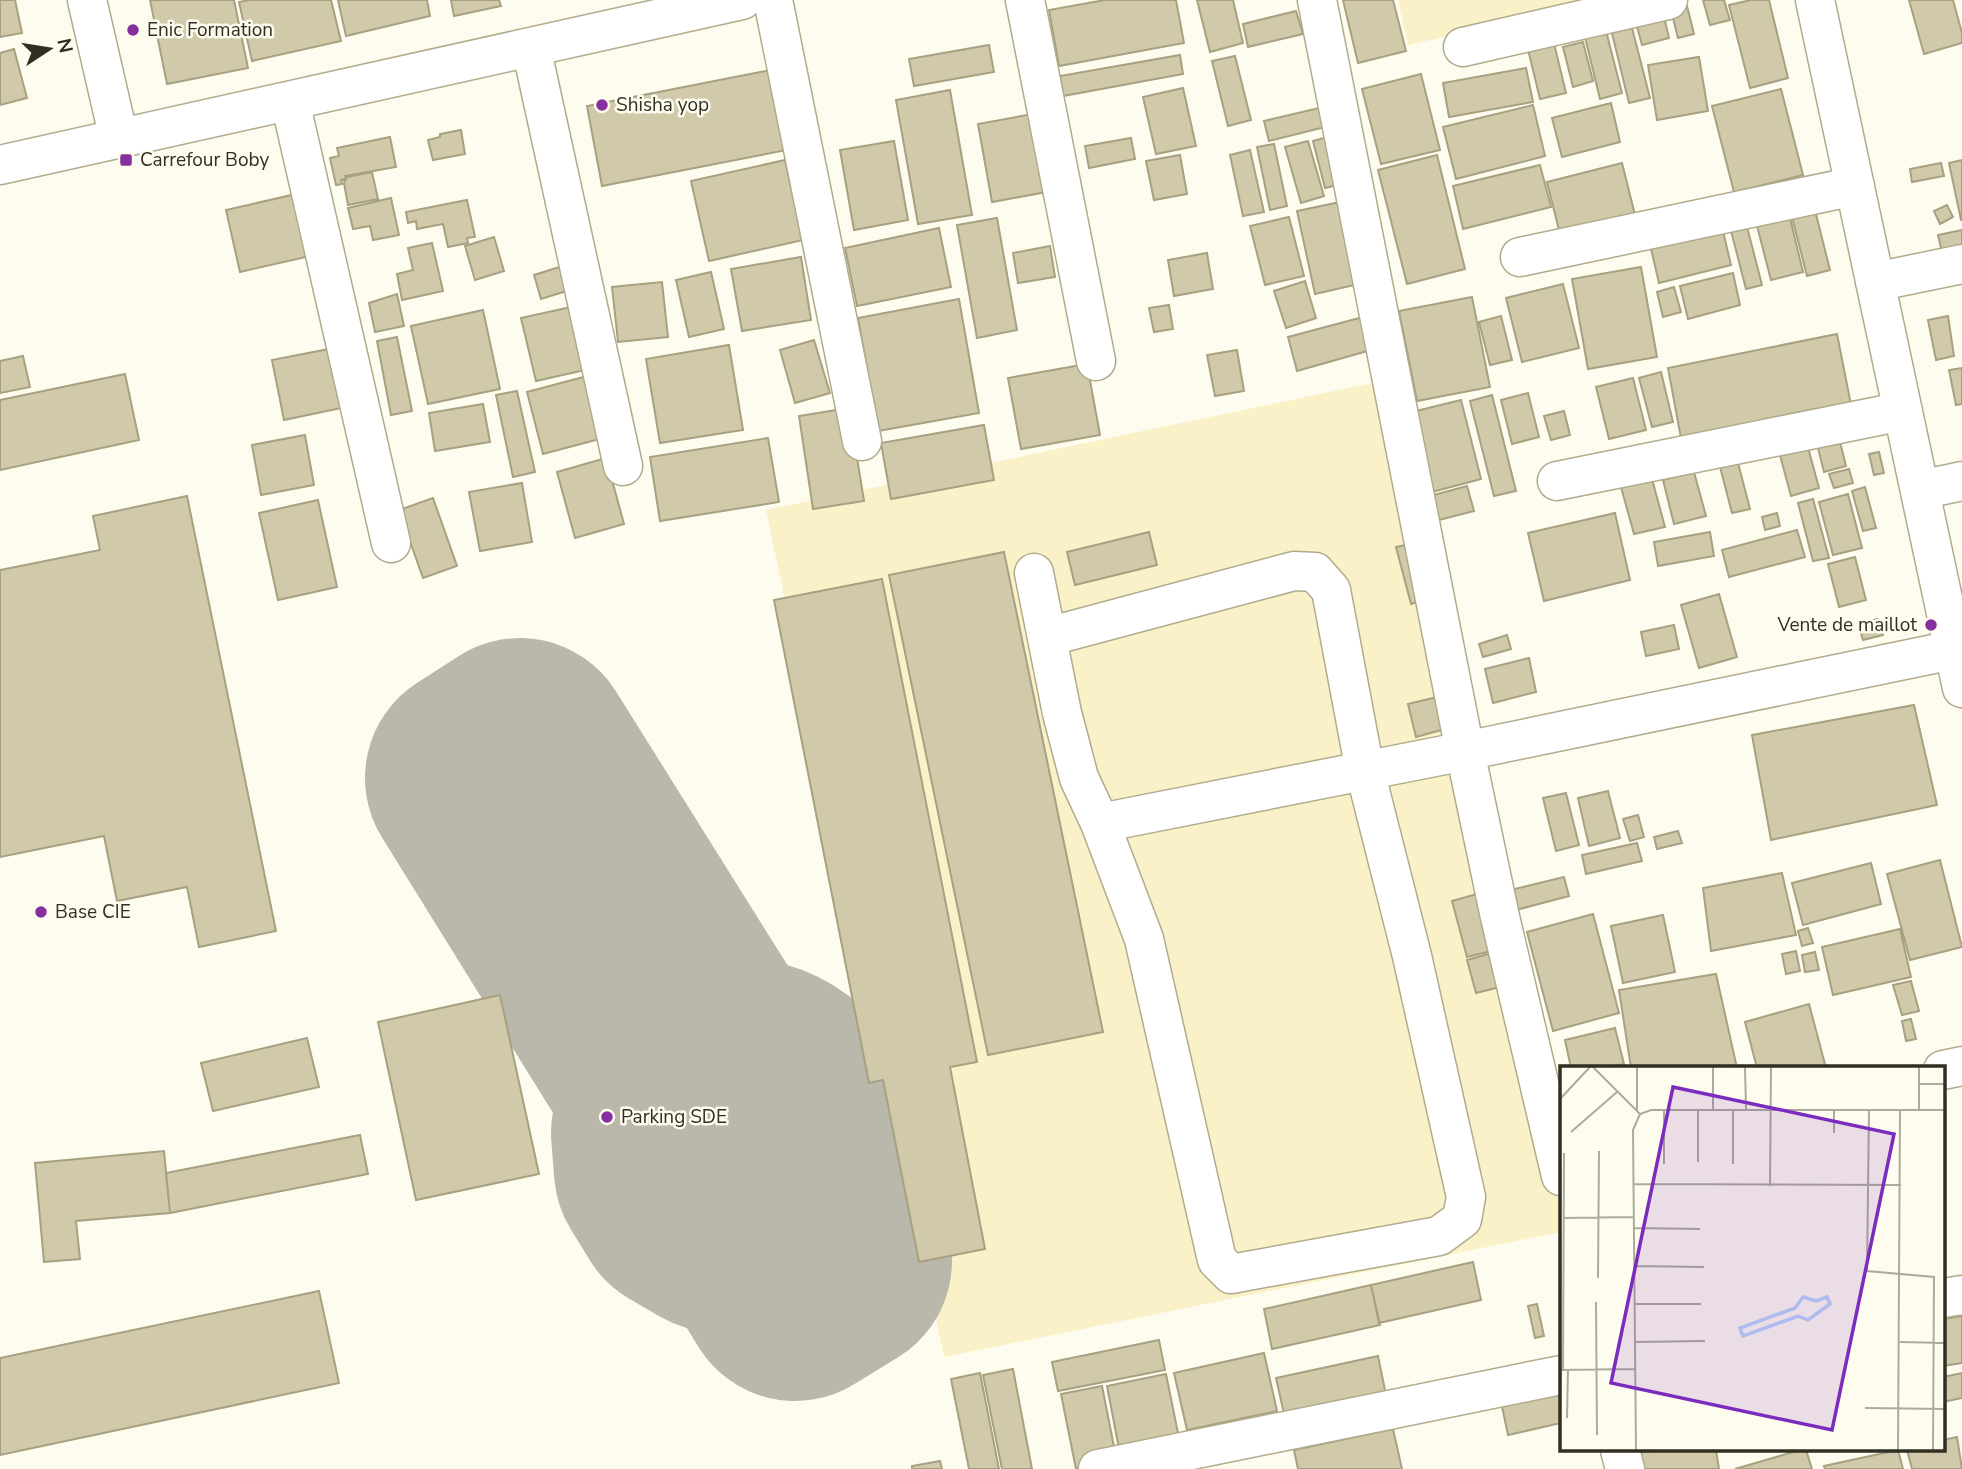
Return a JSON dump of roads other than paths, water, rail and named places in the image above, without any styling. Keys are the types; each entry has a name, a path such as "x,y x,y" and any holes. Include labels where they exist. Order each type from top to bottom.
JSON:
{"street":[{"path":"87,0 119,139"},
{"path":"0,165 742,0"},
{"path":"773,0 862,441"},
{"path":"1025,0 1096,361"},
{"path":"1317,0 1465,751 1500,917 1560,1172"},
{"path":"1463,47 1668,0"},
{"path":"1815,0 1920,490 1958,649 1962,688"},
{"path":"531,47 623,466"},
{"path":"290,101 391,543"},
{"path":"1520,257 1855,186"},
{"path":"1875,282 1962,264"},
{"path":"1557,481 1903,411"},
{"path":"1920,490 1962,481"},
{"path":"1034,573 1062,713 1079,778 1100,823 1144,939 1217,1260 1231,1274 1439,1236 1462,1219 1466,1197 1412,956 1365,771 1331,590 1315,572 1294,571 1047,637"},
{"path":"1100,823 1958,649"},
{"path":"1944,1070 1962,1066"},
{"path":"1944,1298 1962,1295"},
{"path":"1098,1469 1560,1376"},
{"path":"1621,1452 1625,1469"}],"place":[{"name":"Enic Formation","path":"133,30"},
{"name":"Shisha yop","path":"602,105"},
{"name":"Carrefour Boby","path":"126,160"},
{"name":"Vente de maillot","path":"1931,625"},
{"name":"Base CIE","path":"41,912"},
{"name":"Parking SDE","path":"607,1117"}]}
